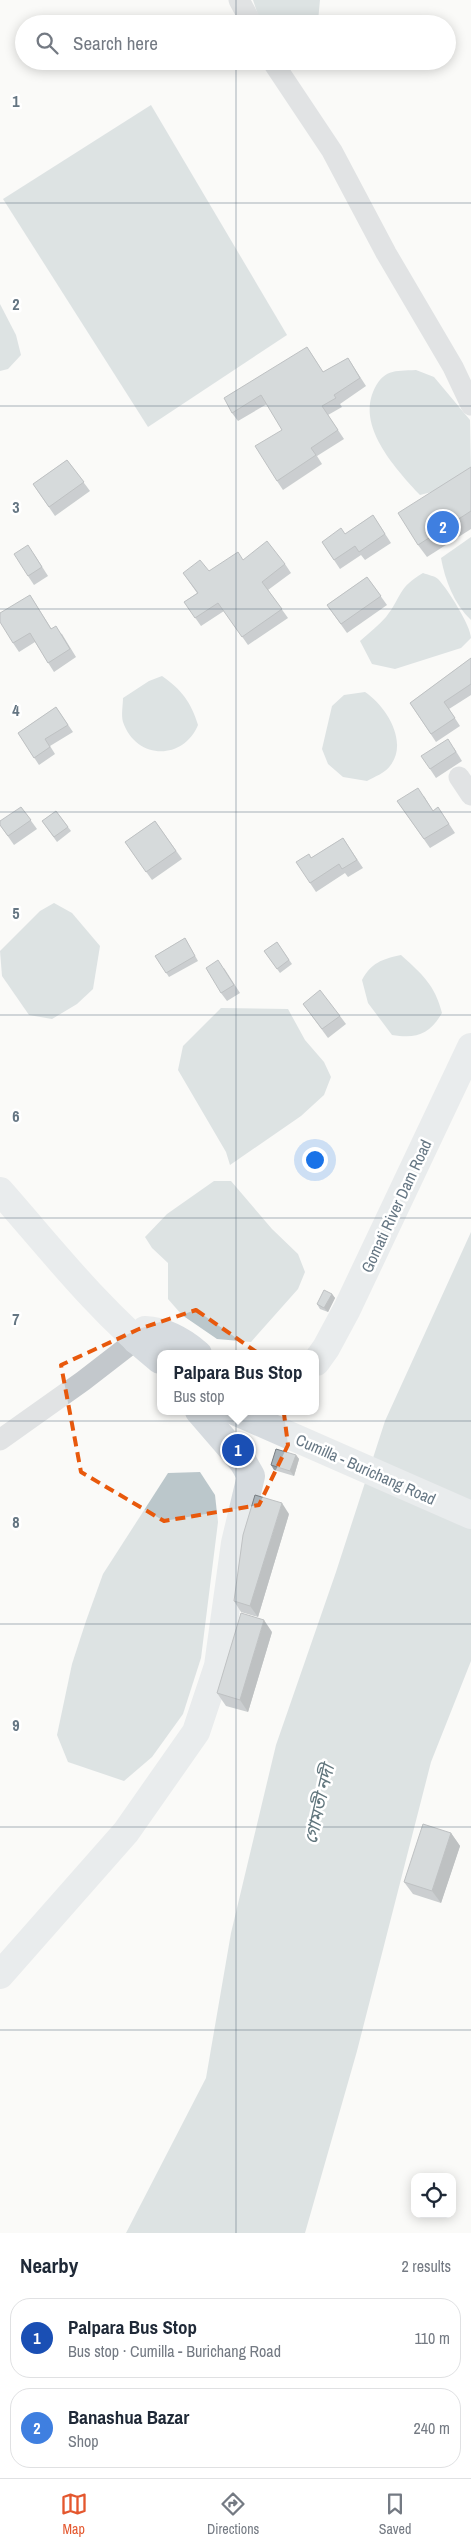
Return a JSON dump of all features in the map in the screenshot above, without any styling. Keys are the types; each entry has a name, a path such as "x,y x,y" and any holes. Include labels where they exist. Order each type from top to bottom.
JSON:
{"main road":[{"name":"Gomati River Dam Road","path":"319,1358 347,1309 471,1047"},
{"path":"0,1191 100,1304 136,1340 157,1364"},
{"path":"136,1340 146,1330 157,1331 176,1338 192,1350"},
{"path":"136,1340 157,1358"},
{"path":"0,1975 126,1832 196,1732 218,1666 235,1543 251,1476 243,1462 202,1415"},
{"name":"Cumilla - Burichang Road","path":"243,1415 471,1515"}],"street":[{"path":"239,0 247,15"},
{"path":"278,70 332,151 386,253 453,367 471,405"},
{"path":"459,777 471,796"},
{"path":"0,1440 83,1381 136,1340"}],"highlighted area":[{"path":"196,1310 278,1367 288,1445 259,1505 164,1521 81,1472 61,1365 139,1329"}],"water":[{"path":"253,0 320,0 319,15 258,15"},
{"path":"151,105 287,335 148,427 3,199"},
{"path":"0,304 16,335 21,355 8,369 0,371"},
{"path":"416,370 434,377 470,420 471,472 447,488 420,495 401,474 382,448 371,420 370,406 373,392 385,375 395,371"},
{"path":"471,537 471,620 460,607 451,591 441,558"},
{"path":"423,573 437,578 447,590 463,616 471,638 461,648 395,669 372,664 360,641 386,617 408,583"},
{"path":"162,676 185,697 198,725 191,737 182,745 171,750 160,751 148,749 138,744 129,735 123,722 122,713 123,698 149,681"},
{"path":"365,692 373,698 387,715 396,736 397,746 395,757 390,766 367,781 343,777 328,764 322,749 332,706 344,695"},
{"path":"54,903 72,913 100,946 93,989 77,1004 52,1019 29,1015 2,976 0,951 40,911"},
{"path":"401,955 427,981 436,995 442,1013 427,1031 415,1036 392,1035 368,1003 362,980 373,966 388,958"},
{"path":"221,1008 288,1009 305,1040 324,1062 331,1077 324,1095 301,1116 230,1165 226,1152 178,1070 183,1046"},
{"path":"214,1181 231,1181 272,1229 298,1254 305,1272 298,1289 251,1342 217,1339 182,1315 168,1299 168,1263 152,1248 145,1237 167,1214"},
{"name":"গোমতী নদী","path":"471,1232 471,1661 431,1762 357,2051 305,2233 126,2233 206,2078 231,1933 276,1745 336,1572 385,1421"},
{"path":"200,1472 215,1495 218,1522 201,1658 183,1714 152,1757 124,1781 68,1762 57,1735 72,1664 103,1574 168,1473"}],"building":[{"path":"307,347 323,372 348,358 360,378 334,395 336,398 322,406 338,430 311,448 316,455 277,481 255,446 282,430 261,395 232,413 224,398"},
{"path":"67,460 84,482 49,507 33,484"},
{"path":"471,467 471,511 418,545 398,513"},
{"path":"373,515 385,534 359,552 355,546 334,560 322,542 341,528 345,534"},
{"path":"267,541 285,564 262,582 282,609 242,637 218,603 195,618 184,602 198,593 183,573 200,560 209,571 238,552 243,560"},
{"path":"28,545 42,567 28,576 14,554"},
{"path":"367,577 381,596 341,624 327,605"},
{"path":"30,595 51,629 56,626 70,649 48,663 30,633 13,643 0,622 0,613"},
{"path":"471,658 471,684 444,702 455,718 431,734 410,703"},
{"path":"56,707 68,725 45,739 50,747 34,758 18,733"},
{"path":"448,739 456,752 430,769 421,756"},
{"path":"418,788 433,811 438,807 449,824 424,839 397,801"},
{"path":"21,807 31,820 8,836 0,825 0,821"},
{"path":"56,811 68,827 54,837 42,821"},
{"path":"155,821 176,851 146,872 125,842"},
{"path":"343,838 357,860 342,869 339,864 310,883 296,862 309,854 311,858"},
{"path":"185,938 195,956 166,973 155,956"},
{"path":"277,942 289,960 277,969 264,951"},
{"path":"218,960 234,985 221,993 206,968"},
{"path":"320,990 340,1016 322,1029 303,1004"},
{"path":"324,1290 332,1294 324,1308 317,1304"},
{"path":"276,1449 296,1455 290,1471 271,1465"},
{"path":"255,1495 282,1503 250,1606 234,1601 243,1535"},
{"path":"241,1613 264,1620 240,1700 217,1693"},
{"path":"423,1824 451,1833 432,1891 404,1882"}],"place":[{"name":"Banashua Bazar","path":"443,527"},
{"name":"Palpara Bus Stop","path":"238,1450"}]}
